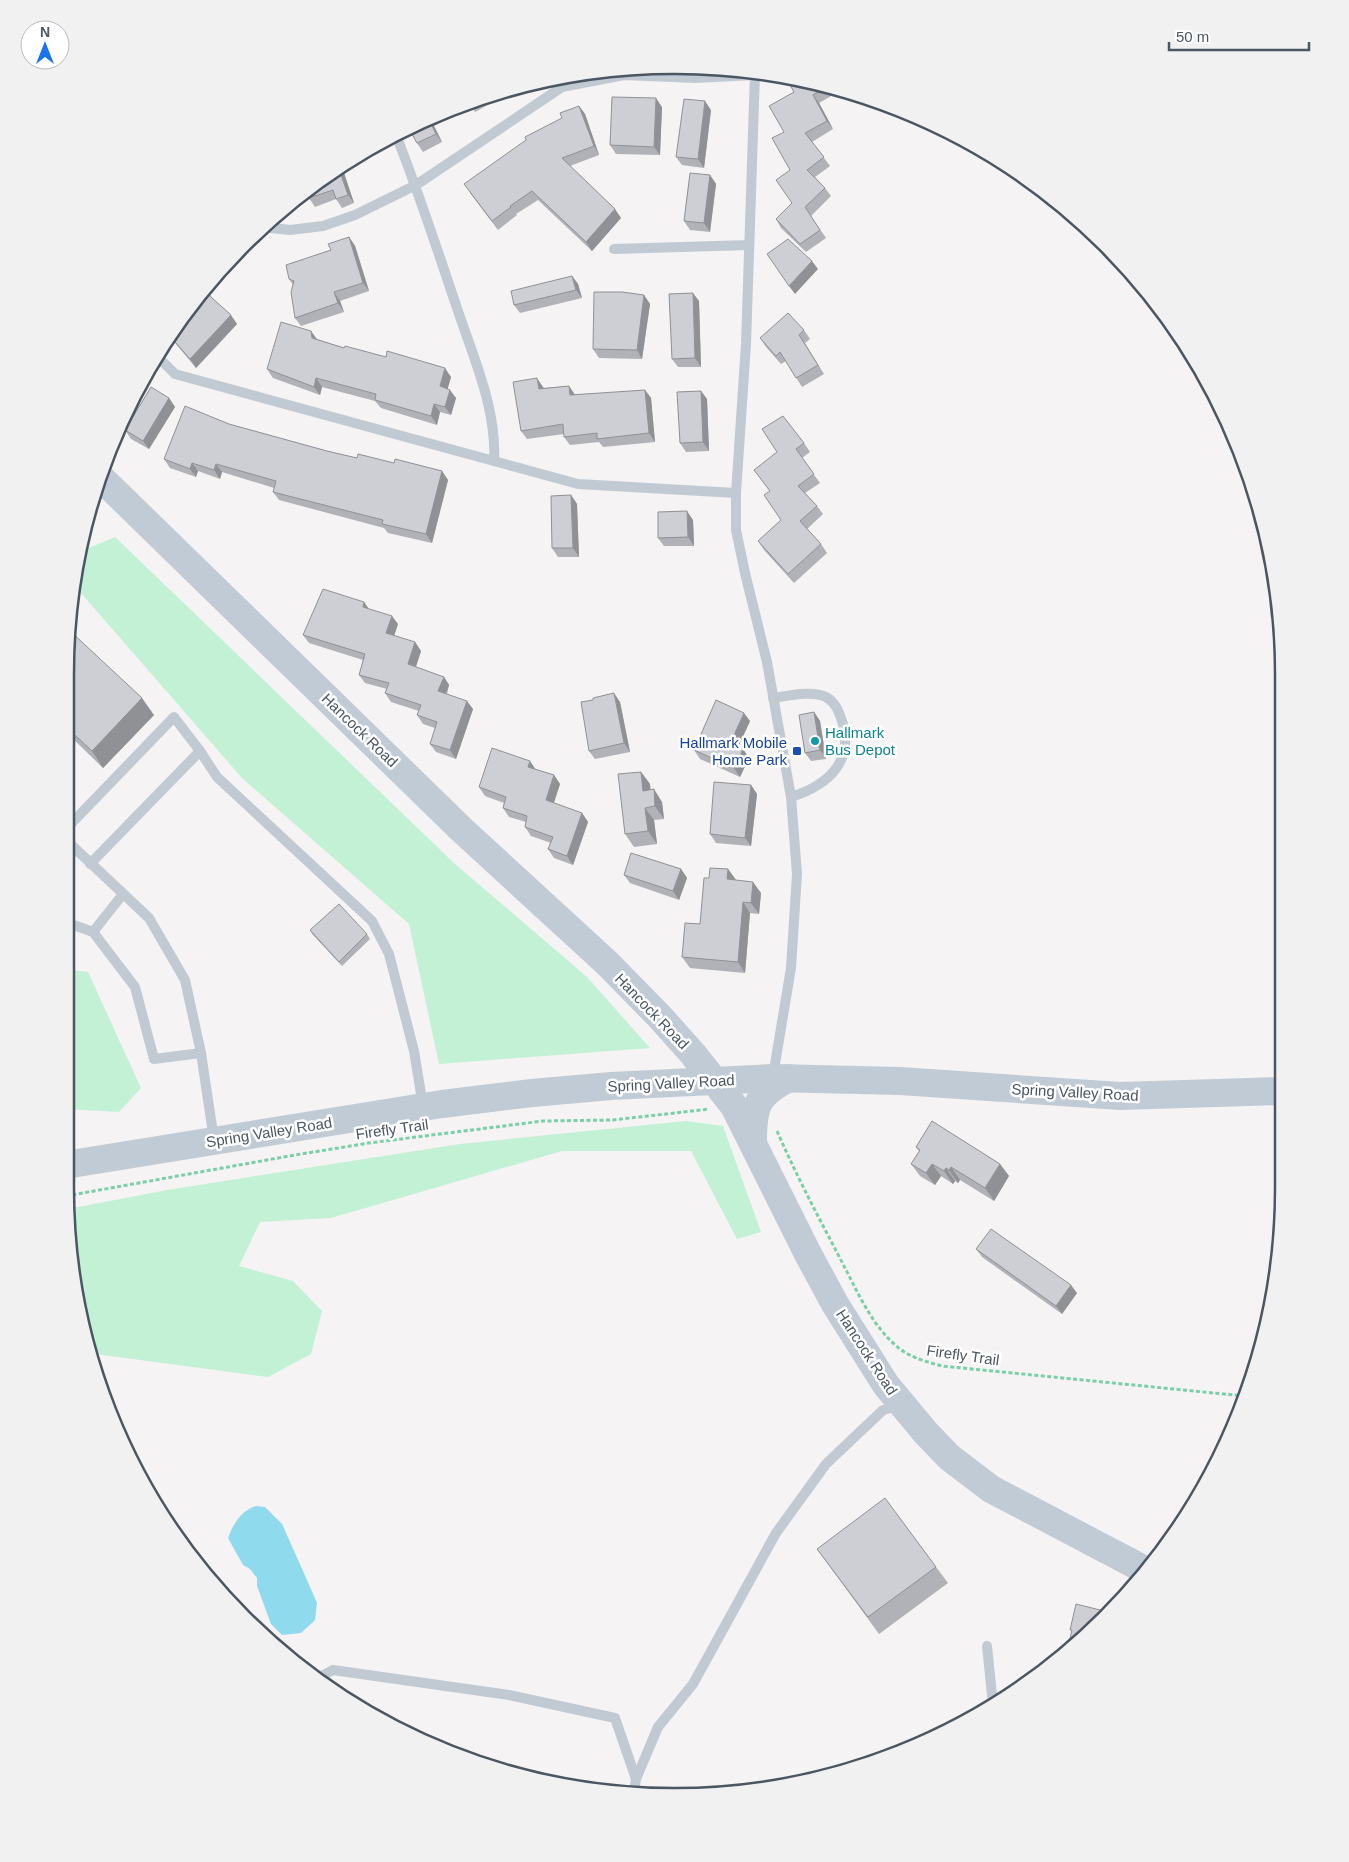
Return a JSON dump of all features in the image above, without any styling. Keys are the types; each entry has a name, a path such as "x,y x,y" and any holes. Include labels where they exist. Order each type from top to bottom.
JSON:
{"street":[{"name":"Hancock Road","path":"106,482 461,829 607,964 694,1054 734,1106 765,1135 808,1254 835,1304 886,1384 926,1433 949,1457 991,1489 1140,1567"},
{"name":"Spring Valley Road","path":"74,1164 423,1108 532,1093 714,1080 781,1078 900,1081 1120,1096 1275,1091"},
{"path":"765,1135 753,1119 756,1107 781,1078"}],"lane":[{"path":"632,75 695,78 724,76"},
{"path":"273,228 290,230 323,226 355,215 416,185 562,87 612,77"},
{"path":"755,79 746,344 736,494 736,530 744,573 767,662 791,797 798,874 781,1078"},
{"path":"399,141 416,185 479,372 492,423 495,441 494,461"},
{"path":"614,249 750,245"},
{"path":"162,361 175,374 578,484 736,494"},
{"path":"773,698 808,694 826,696 837,707 846,741 843,757 822,784 809,792 791,797"},
{"path":"74,821 174,718 200,751 217,777 372,921 388,954 414,1051 423,1108"},
{"path":"90,864 200,751"},
{"path":"74,848 149,918 185,980 201,1053 214,1141"},
{"path":"93,932 123,894"},
{"path":"74,925 93,932 135,987 154,1059 201,1053"},
{"path":"635,1787 636,1779 658,1727 693,1684 776,1533 826,1464 883,1410 902,1405"},
{"path":"987,1646 992,1697"},
{"path":"324,1675 333,1670 509,1695 615,1718 636,1779"}],"path":[{"name":"Firefly Trail","path":"74,1195 295,1155 370,1144 544,1121 613,1120 714,1108"},
{"name":"Firefly Trail","path":"765,1135 811,1204 858,1292 882,1331 900,1349 918,1359 942,1366 1238,1395"}],"green space":[{"path":"115,537 455,864 587,977 650,1048 439,1064 409,924 242,778 80,592 87,549"},
{"path":"74,970 88,972 141,1088 119,1112 74,1110"},
{"path":"686,1121 723,1126 761,1232 737,1239 691,1151 562,1151 331,1218 260,1222 239,1266 293,1281 322,1311 311,1354 268,1377 98,1354 85,1305 79,1266 75,1208 167,1190 460,1144"}],"water":[{"path":"256,1506 265,1507 282,1524 317,1603 315,1620 301,1633 282,1635 271,1624 257,1586 257,1578 250,1569 243,1565 228,1538 239,1518 246,1511"}],"building":[{"path":"790,85 819,91 813,95 827,121 805,133 824,157 807,170 825,188 805,207 820,230 800,244 776,219 792,203 776,180 790,170 772,138 784,132 769,106 794,92"},
{"path":"612,97 656,98 654,147 610,145"},
{"path":"684,99 705,101 698,159 676,157"},
{"path":"579,106 594,146 562,158 615,209 586,242 532,191 492,221 464,184 526,140 525,137 562,118 560,113"},
{"path":"432,125 436,134 417,143 412,135"},
{"path":"690,173 710,175 704,223 684,221"},
{"path":"341,175 348,195 336,199 333,190 309,198"},
{"path":"349,237 363,283 334,292 338,303 295,318 291,292 294,281 289,279 286,265 331,250 328,244"},
{"path":"788,239 812,261 789,286 767,254"},
{"path":"572,276 576,290 514,305 511,291"},
{"path":"594,292 622,292 644,295 637,350 593,349"},
{"path":"693,293 695,358 672,359 669,294"},
{"path":"209,295 231,315 190,359 175,341"},
{"path":"788,313 804,330 799,335 818,365 796,378 780,352 776,356 760,338"},
{"path":"281,322 311,331 312,338 344,348 345,346 386,357 387,351 445,368 440,386 450,390 445,407 434,404 431,416 375,400 376,394 316,378 314,387 267,369"},
{"path":"537,378 539,389 569,386 570,395 645,390 649,433 597,439 597,433 564,437 563,424 521,431 513,382"},
{"path":"151,387 169,398 143,441 126,431"},
{"path":"701,391 703,442 680,443 677,392"},
{"path":"185,406 229,424 327,451 357,458 358,454 394,463 395,459 442,471 426,534 382,524 383,520 273,492 276,481 216,464 214,470 192,463 190,469 164,459"},
{"path":"783,416 804,443 796,449 814,474 798,486 817,506 800,521 821,544 788,574 758,541 781,520 764,495 770,491 754,470 777,452 762,429"},
{"path":"571,495 573,548 552,548 551,496"},
{"path":"687,511 688,537 658,538 658,512"},
{"path":"323,589 364,602 363,607 392,616 386,633 415,642 408,664 444,677 438,691 467,701 450,750 430,744 437,722 417,715 421,705 385,693 389,683 359,675 365,654 303,635"},
{"path":"75,636 142,698 92,751 74,734"},
{"path":"614,693 624,743 589,751 581,702"},
{"path":"716,700 744,713 730,744 743,749 734,768 694,750"},
{"path":"814,712 820,750 805,753 799,715"},
{"path":"492,748 530,761 528,767 554,775 546,800 582,813 567,856 548,849 553,837 525,827 527,816 503,808 506,797 479,787"},
{"path":"641,772 643,791 654,789 655,806 645,808 648,831 625,834 618,774"},
{"path":"714,782 751,785 745,838 710,834"},
{"path":"631,853 681,869 673,891 624,875"},
{"path":"710,868 728,869 727,879 753,882 751,903 743,902 738,962 682,957 685,923 700,924 704,878 709,878"},
{"path":"339,904 367,934 339,962 310,930"},
{"path":"932,1121 1000,1164 985,1188 951,1167 949,1170 946,1168 944,1171 932,1164 926,1173 911,1164 920,1150 916,1147"},
{"path":"991,1229 1071,1285 1056,1306 976,1249"},
{"path":"885,1498 936,1567 868,1617 817,1549"},
{"path":"1076,1604 1101,1610 1069,1640 1072,1630 1070,1630"}],"place":[{"name":"Hallmark Bus Depot","path":"815,741"},
{"name":"Hallmark Mobile Home Park","path":"797,751"}]}
